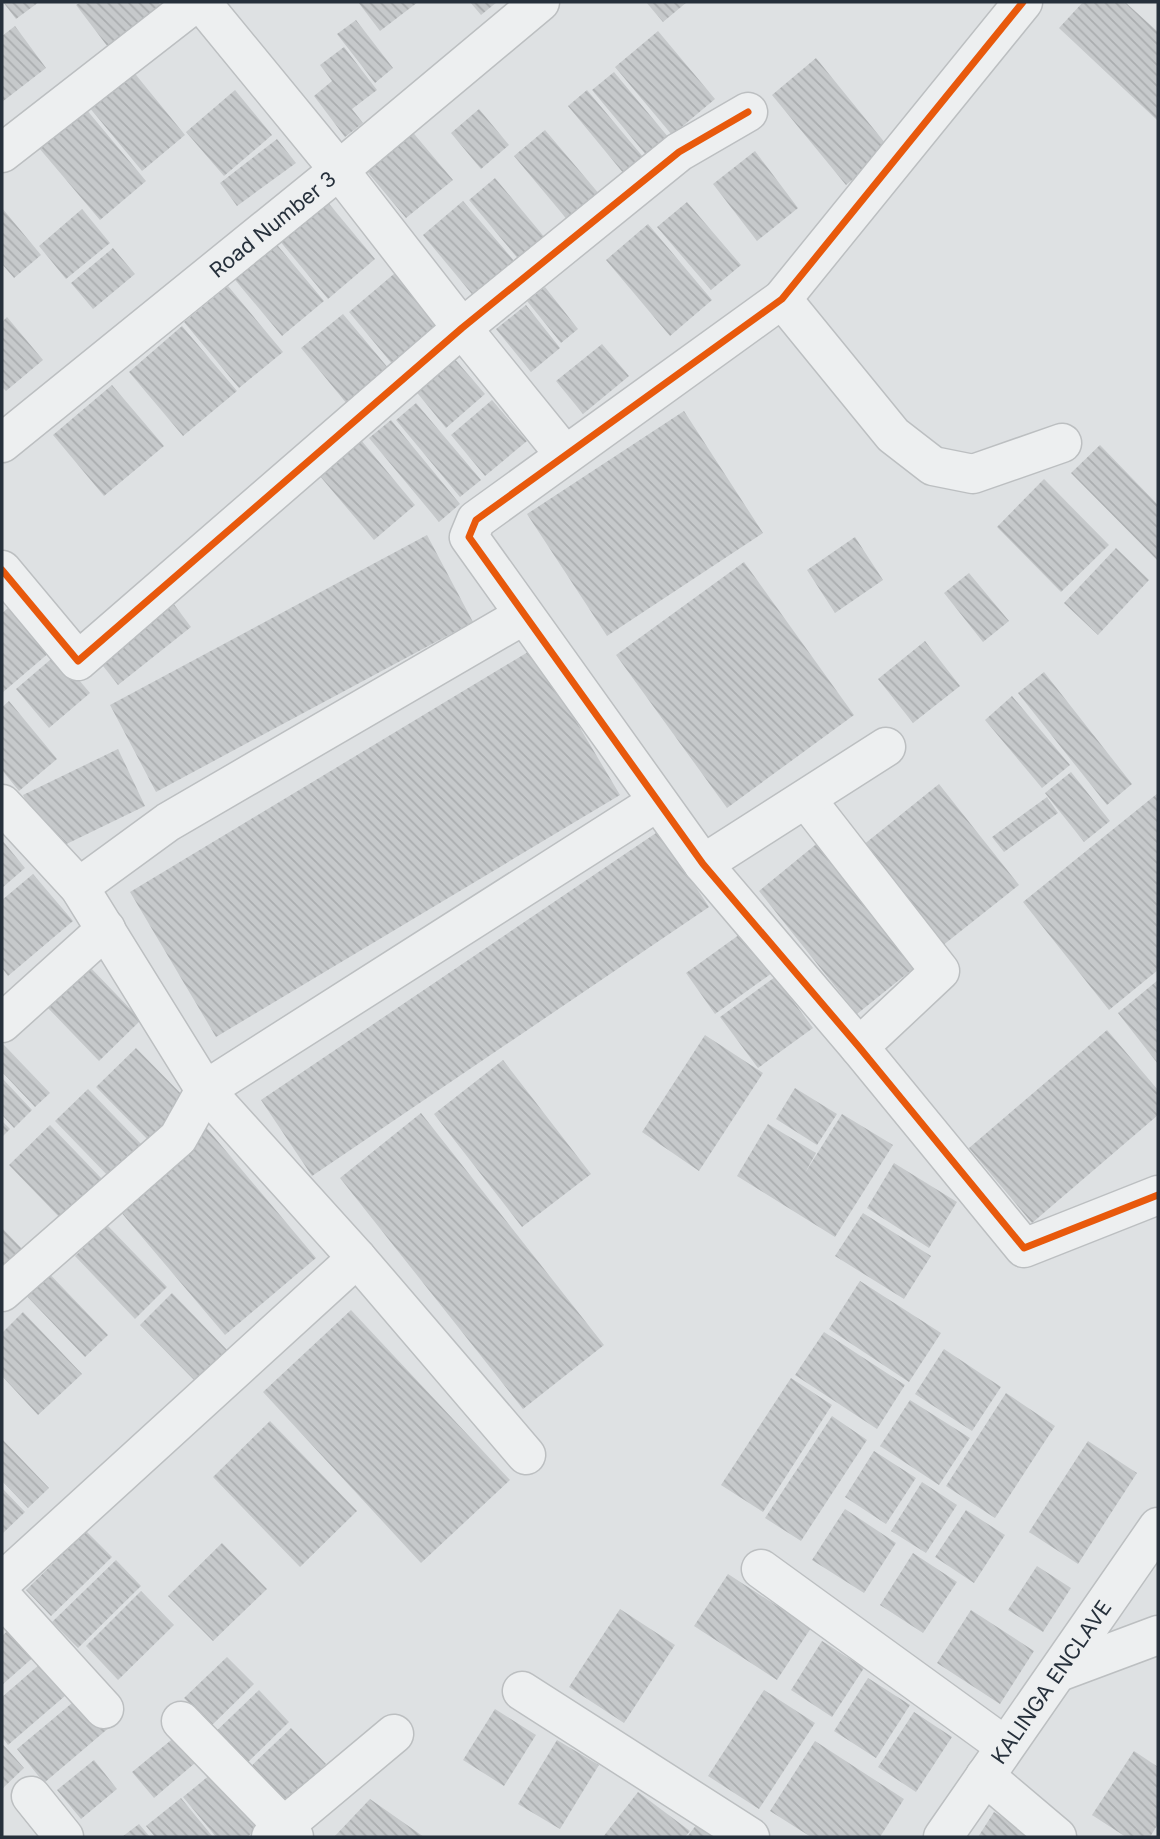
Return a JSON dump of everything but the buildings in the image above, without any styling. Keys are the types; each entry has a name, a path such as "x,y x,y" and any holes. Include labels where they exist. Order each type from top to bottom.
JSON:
{"street":[{"name":"Road Number 3","path":"2,443 339,170 540,2"},
{"path":"1023,2 782,299 476,520 469,537 703,864 859,1047 1024,1248 1158,1195"},
{"path":"2,153 207,4 565,455"},
{"path":"2,570 78,661 462,328 680,152 748,111"},
{"path":"782,299 893,435 933,466 974,474 1062,443"},
{"path":"79,887 167,822 524,615"},
{"path":"703,864 886,747"},
{"path":"806,799 940,971 859,1047"},
{"path":"2,1292 178,1138 205,1090 657,802"},
{"path":"2,804 79,887 205,1090 357,1258 526,1455"},
{"path":"2,1023 106,929"},
{"path":"2,1582 357,1258"},
{"name":"KALINGA ENCLAVE","path":"943,1837 1158,1527"},
{"path":"761,1569 995,1761 1057,1837"},
{"path":"2,1597 104,1709"},
{"path":"1059,1672 1158,1635"},
{"path":"522,1691 750,1837"},
{"path":"181,1721 284,1834 394,1734"},
{"path":"30,1796 64,1837"}],"cycle path":[{"path":"1023,2 782,299 476,520 469,537 703,864 859,1047 1024,1248 1158,1195"},
{"path":"2,570 78,661 462,328 679,152 748,112"}]}
